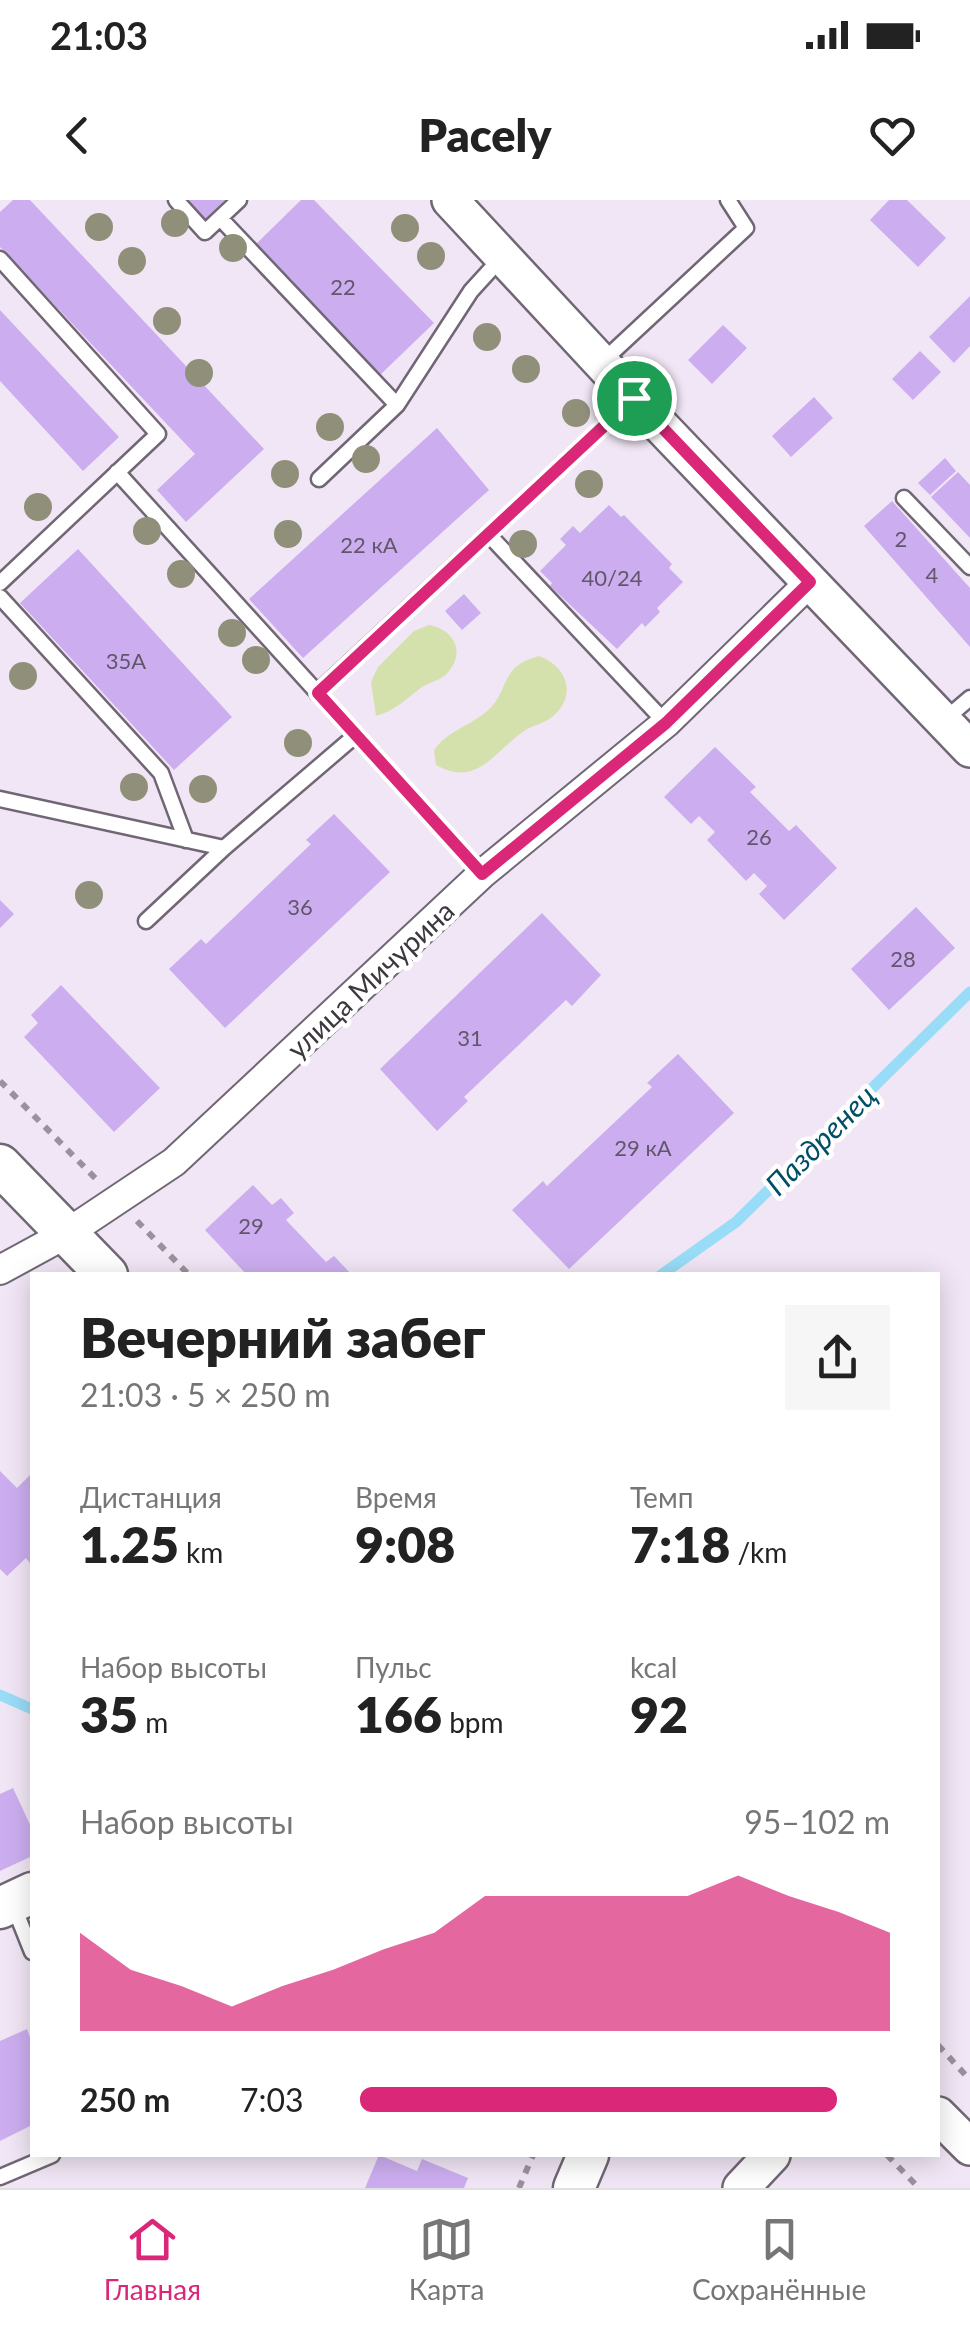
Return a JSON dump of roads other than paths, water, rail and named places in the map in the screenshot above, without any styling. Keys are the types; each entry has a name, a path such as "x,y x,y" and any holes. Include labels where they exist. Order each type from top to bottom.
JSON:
{"main road":[{"path":"0,1165 104,1272"},
{"path":"574,2188 587,2157"}],"street":[{"path":"450,200 970,749"},
{"name":"улица Мичурина","path":"0,1270 66,1234 174,1162 482,874 666,723 810,582"},
{"path":"940,2116 970,2147"},
{"path":"742,2188 770,2157"}],"lane":[{"path":"176,200 205,232 239,200"},
{"path":"601,363 746,228 728,200"},
{"path":"220,218 397,405"},
{"path":"319,479 397,405 470,291 503,256"},
{"path":"0,259 158,434 0,583"},
{"path":"318,693 634,398"},
{"path":"118,472 482,874"},
{"path":"904,498 970,567"},
{"path":"488,535 666,723"},
{"path":"0,597 161,773 186,840"},
{"path":"943,722 970,698"},
{"path":"146,921 356,735"},
{"path":"0,799 224,848"},
{"path":"15,1901 30,1946"},
{"path":"0,2177 47,2157"}],"waterway":[{"name":"Паздренец","path":"665,1272 736,1222 970,992"},
{"name":"Паздренец","path":"0,1695 30,1708"}]}
